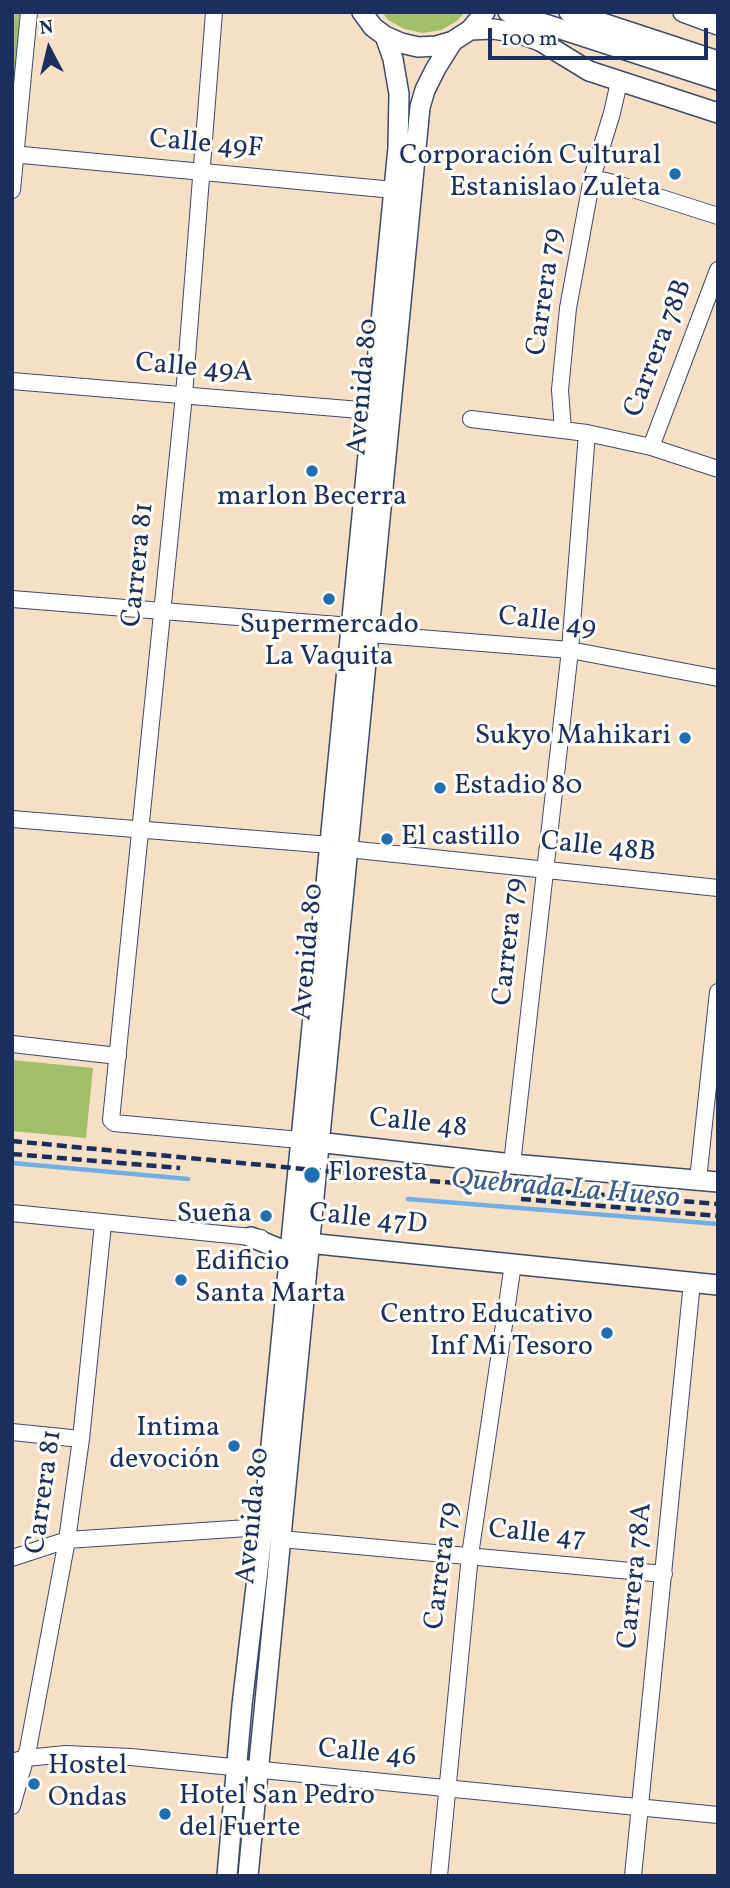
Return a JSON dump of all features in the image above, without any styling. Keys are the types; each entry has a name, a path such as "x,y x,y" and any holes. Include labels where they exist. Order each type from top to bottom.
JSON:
{"main road":[{"path":"362,12 385,36 418,47 453,41 470,30 485,12"},
{"path":"509,12 718,80"},
{"path":"569,12 718,61"},
{"path":"683,12 718,24"},
{"path":"470,30 493,29 518,33 540,41 589,71 718,113"},
{"name":"Avenida 80","path":"339,847 351,626 400,125 399,94 393,59 385,36"},
{"name":"Avenida 80","path":"227,1876 263,1527 310,1141 339,847 369,634 420,107 436,68 453,41"},
{"name":"Calle 48","path":"310,1141 512,1164 708,1181"},
{"path":"251,1237 280,1249 296,1247"},
{"name":"Avenida 80","path":"248,1876 281,1539 296,1247"},
{"name":"Calle 47D","path":"296,1247 513,1264 718,1285"}],"street":[{"path":"12,190 29,12"},
{"name":"Carrera 81","path":"111,1122 184,395 214,12"},
{"name":"Carrera 79","path":"563,430 561,390 568,308 592,178 619,82"},
{"name":"Calle 49F","path":"14,154 394,190"},
{"path":"592,178 718,216"},
{"name":"Carrera 78B","path":"651,447 718,270"},
{"name":"Calle 49A","path":"12,381 372,411"},
{"path":"471,419 587,433 651,447 718,469"},
{"name":"Carrera 79","path":"512,1164 570,650 587,433"},
{"path":"12,599 351,626"},
{"name":"Calle 49","path":"369,634 570,650 718,678"},
{"name":"Calle 48B","path":"12,819 339,847 718,888"},
{"path":"708,1181 718,992"},
{"path":"12,1044 118,1056"},
{"name":"Calle 48","path":"111,1122 310,1141"},
{"path":"12,1213 251,1237"},
{"name":"Carrera 81","path":"12,1805 19,1760 67,1540 81,1438 103,1224"},
{"name":"Carrera 79","path":"439,1876 470,1555 513,1264"},
{"name":"Carrera 78A","path":"633,1876 692,1282"},
{"path":"12,1432 81,1438"},
{"path":"12,1558 67,1540 263,1527"},
{"name":"Calle 47","path":"281,1539 664,1574"},
{"name":"Calle 46","path":"19,1760 66,1754 118,1756 718,1815"}],"green space":[{"path":"15,12 26,12 12,144 12,37"},
{"path":"382,12 465,12 457,21 441,30 423,33 404,29 388,20"},
{"path":"12,1060 93,1068 86,1138 12,1131"}],"waterway":[{"name":"Quebrada La Hueso","path":"12,1163 188,1179"},
{"name":"Quebrada La Hueso","path":"408,1199 718,1224"}],"railway":[{"path":"12,1141 419,1180 718,1204"},
{"path":"12,1154 180,1168"},
{"path":"521,1199 718,1216"}],"place":[{"name":"Corporación Cultural Estanislao Zuleta","path":"675,174"},
{"name":"marlon Becerra","path":"312,471"},
{"name":"Supermercado La Vaquita","path":"329,599"},
{"name":"Sukyo Mahikari","path":"685,738"},
{"name":"Estadio 80","path":"440,788"},
{"name":"El castillo","path":"387,839"},
{"name":"Floresta","path":"312,1175"},
{"name":"Sueña","path":"266,1216"},
{"name":"Edificio Santa Marta","path":"181,1280"},
{"name":"Centro Educativo Inf Mi Tesoro","path":"607,1333"},
{"name":"Intima devoción","path":"234,1446"},
{"name":"Hostel Ondas","path":"34,1784"},
{"name":"Hotel San Pedro del Fuerte","path":"165,1814"}]}
